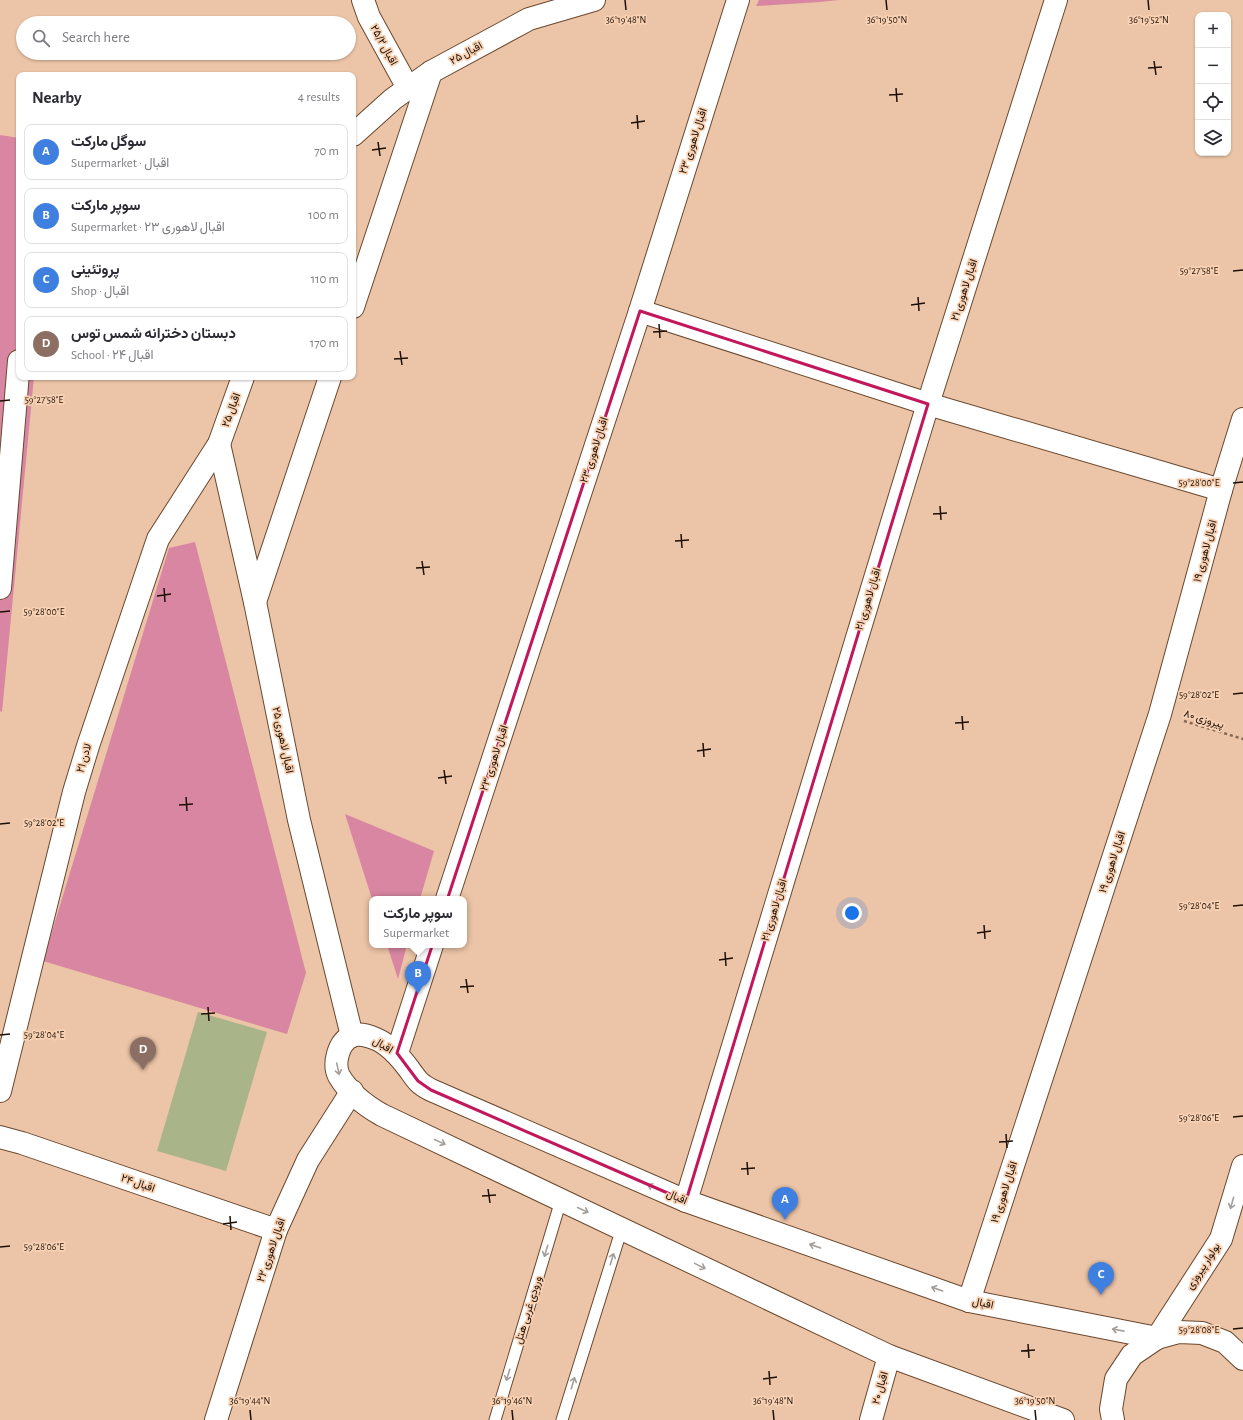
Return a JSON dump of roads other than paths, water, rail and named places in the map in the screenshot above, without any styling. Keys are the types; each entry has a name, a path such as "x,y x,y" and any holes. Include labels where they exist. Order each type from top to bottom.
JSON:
{"street":[{"name":"اقبال ۲۵/۲","path":"363,0 369,17 408,88"},
{"name":"اقبال ۲۵","path":"356,132 393,99 432,72 529,18 594,0"},
{"name":"اقبال لاهوری ۲۳","path":"449,896 640,311 738,0"},
{"name":"اقبال لاهوری ۲۱","path":"686,1201 928,404 1056,0"},
{"path":"356,298 432,72"},
{"path":"640,311 928,404 1221,490"},
{"path":"0,588 17,380"},
{"name":"اقبال ۲۵","path":"219,444 242,380"},
{"path":"254,602 329,380"},
{"name":"اقبال لاهوری ۱۹","path":"969,1300 1160,714 1221,490 1243,419"},
{"name":"اقبال لاهوری ۲۵","path":"219,444 254,602 299,820 352,1036"},
{"name":"لادن ۲۱","path":"0,1091 74,792 88,746 158,539 219,444"},
{"path":"397,1053 431,948"},
{"name":"اقبال","path":"352,1036 361,1035 377,1039 397,1053 418,1081 431,1090 686,1201 969,1300 1157,1338"},
{"path":"352,1036 342,1043 336,1063 339,1075 368,1107 382,1115 889,1356 1063,1420"},
{"name":"اقبال لاهوری ۲۲","path":"216,1420 276,1230 308,1160 352,1091"},
{"name":"اقبال ۲۴","path":"0,1137 22,1143 276,1230"},
{"name":"بولوار پیروزی","path":"1157,1338 1221,1239 1243,1166"},
{"path":"1113,1420 1111,1409 1116,1380 1132,1355 1157,1338 1179,1332 1202,1333 1225,1342 1243,1359"},
{"name":"اقبال ۲۰","path":"871,1420 889,1356"}],"lane":[{"name":"ورودی غربی هتل","path":"495,1420 561,1200"},
{"path":"562,1420 622,1228"}],"place":[{"name":"سوپر مارکت","path":"418,994"},
{"name":"دبستان دخترانه شمس توس","path":"143,1070"},
{"name":"سوگل مارکت","path":"785,1220"},
{"name":"پروتئینی","path":"1101,1295"}]}
